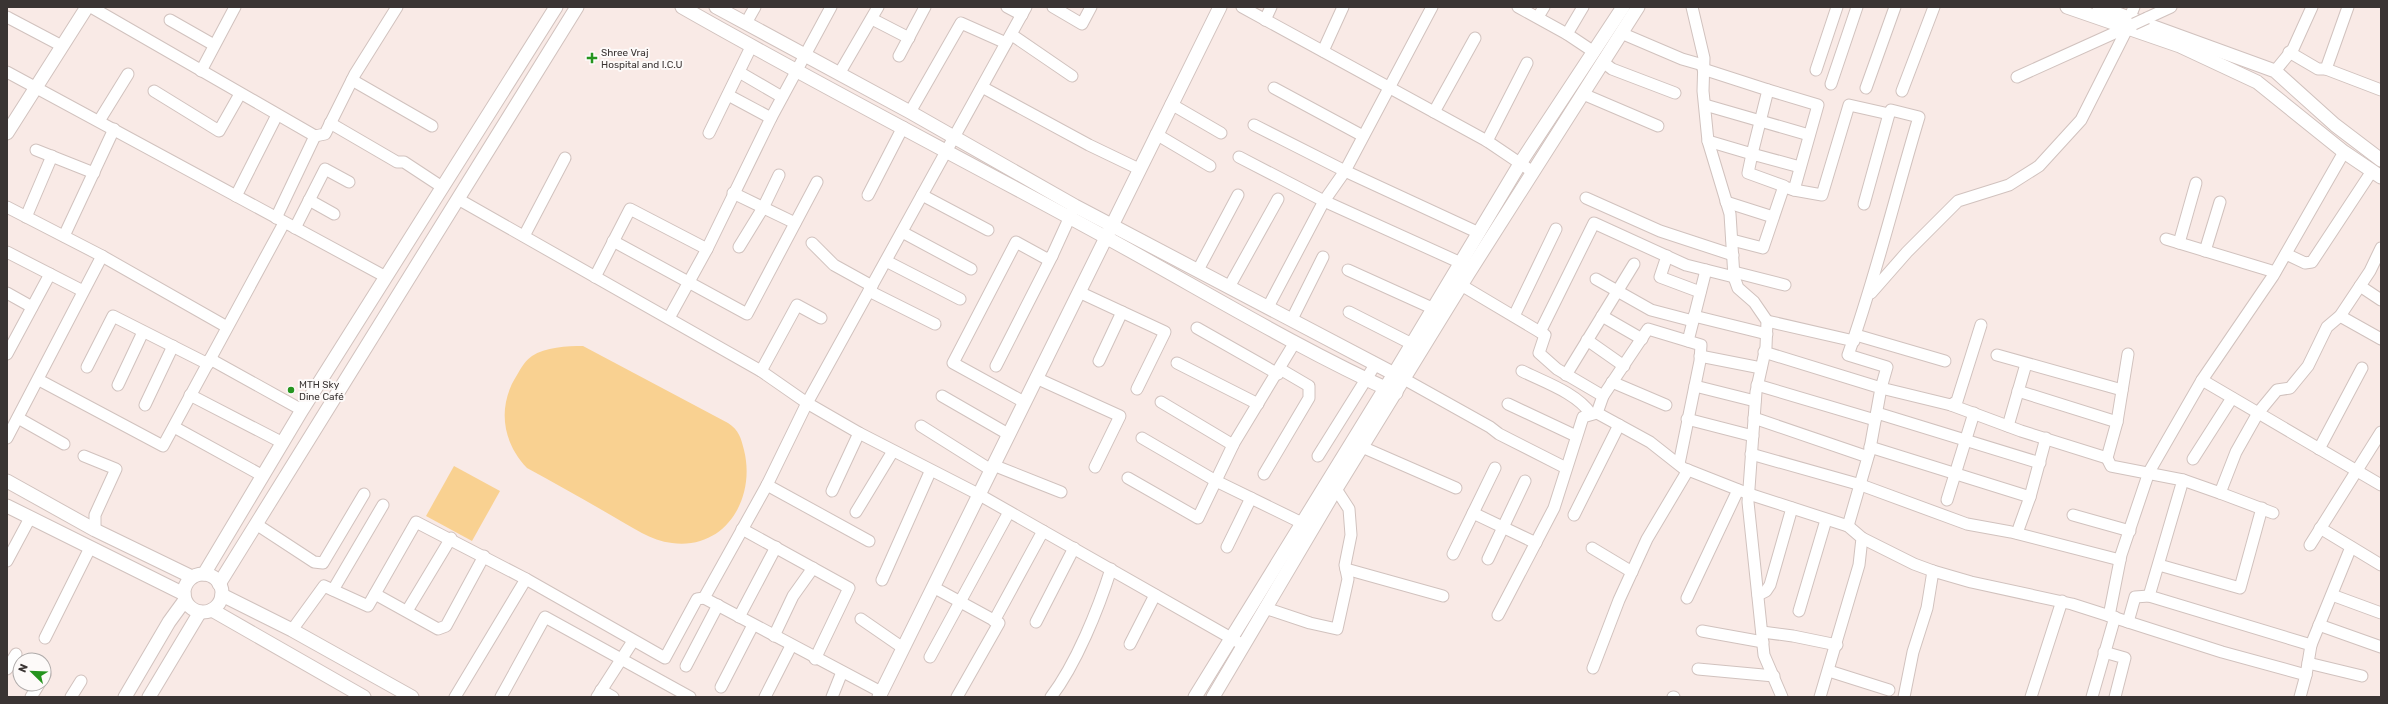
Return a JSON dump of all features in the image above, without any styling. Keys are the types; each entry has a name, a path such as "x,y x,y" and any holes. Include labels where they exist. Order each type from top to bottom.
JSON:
{"street":[{"path":"7,133 87,7"},
{"path":"91,7 315,136 325,134 352,80 397,7"},
{"path":"364,697 206,611 188,606 184,597 184,587 198,576 263,476 302,410 556,7"},
{"path":"134,697 145,691 187,633 206,611 217,606 220,589 256,524 578,7"},
{"path":"682,7 751,47 904,127 1295,342 1366,380 1390,391"},
{"path":"716,7 804,56 910,112 1075,206 1292,319 1490,427 1499,434 1566,468"},
{"path":"746,23 755,7"},
{"path":"669,318 707,249 733,193 771,118 831,7"},
{"path":"839,74 878,7"},
{"path":"899,56 925,7"},
{"path":"704,598 767,485 807,403 1024,11 1007,7"},
{"path":"1053,7 1082,24 1091,7"},
{"path":"292,630 324,586 368,606 416,522 484,556 632,641 665,658 697,599 704,598 842,672 880,695 1220,7"},
{"path":"1242,7 1487,141 1521,162 1533,172"},
{"path":"1265,20 1271,7"},
{"path":"1268,307 1324,201 1344,171 1432,7"},
{"path":"1518,7 1567,34 1594,52"},
{"path":"1538,17 1544,7"},
{"path":"1567,34 1583,7"},
{"path":"1399,377 1412,344 1432,308 1464,274 1479,233 1521,162 1623,7"},
{"path":"1195,697 1302,523 1390,391 1464,274 1533,172 1638,7"},
{"path":"1687,598 1744,492 1751,454 1757,385 1767,334 1767,321 1754,302 1738,288 1734,274 1732,240 1726,202 1708,140 1703,67 1692,7"},
{"path":"1816,70 1837,7"},
{"path":"1831,84 1857,7"},
{"path":"1866,88 1895,7"},
{"path":"1902,91 1934,7"},
{"path":"2067,7 2132,19 2147,18 2171,7"},
{"path":"2099,7 2275,71 2335,125 2381,160"},
{"path":"2275,71 2289,52 2312,7"},
{"path":"2326,69 2348,7"},
{"path":"200,71 231,8"},
{"path":"1323,51 1341,8"},
{"path":"7,17 62,46"},
{"path":"872,19 908,38"},
{"path":"2017,77 2132,19"},
{"path":"2132,19 2186,49 2257,82 2344,152 2376,174 2312,262 2305,263 2286,254"},
{"path":"1870,295 1907,252 1958,201 2009,185 2039,166 2082,120 2132,19"},
{"path":"170,20 214,45"},
{"path":"910,112 961,23 1009,39 1072,76"},
{"path":"1621,33 1682,60 1768,90 1818,105 1800,167 1773,216 1763,248 1732,240"},
{"path":"1434,112 1475,38"},
{"path":"709,134 751,47"},
{"path":"2289,52 2318,69 2326,69 2381,90"},
{"path":"1603,62 1612,69 1675,93"},
{"path":"1487,141 1527,63"},
{"path":"7,72 386,277"},
{"path":"739,72 782,97"},
{"path":"99,121 128,74"},
{"path":"352,80 432,126"},
{"path":"982,87 1089,145 1139,169"},
{"path":"1274,88 1363,136"},
{"path":"1768,90 1748,173 1789,188 1822,194 1849,105 1889,114"},
{"path":"154,91 219,131 240,94"},
{"path":"1583,94 1658,126"},
{"path":"728,95 771,118"},
{"path":"1171,104 1221,133"},
{"path":"1705,105 1809,135"},
{"path":"1848,526 1861,486 1881,388 1887,367 1848,355 1870,295 1892,208 1919,117 1891,110 1864,204"},
{"path":"236,196 277,115"},
{"path":"330,124 397,162 404,162 442,187"},
{"path":"1254,124 1344,171 1479,233"},
{"path":"868,195 904,127"},
{"path":"64,236 114,129"},
{"path":"1156,134 1210,166"},
{"path":"39,380 163,446 227,327 280,221 315,136"},
{"path":"1708,140 1800,167"},
{"path":"36,150 94,173"},
{"path":"2092,697 2112,616 2120,560 2149,472 2202,380 2276,272 2344,152"},
{"path":"26,217 52,156"},
{"path":"524,236 565,158"},
{"path":"1239,158 1464,274 1514,316 1545,335 1539,353 1566,375 1603,396"},
{"path":"295,228 325,169 349,182"},
{"path":"739,247 763,208 779,175"},
{"path":"613,241 689,281 747,314 817,182"},
{"path":"2179,243 2196,183"},
{"path":"733,193 795,223"},
{"path":"922,195 988,230"},
{"path":"1198,270 1238,196"},
{"path":"1230,287 1278,198"},
{"path":"1586,198 1660,231 1733,255"},
{"path":"458,199 761,371 807,403 859,433 930,472 978,494 1232,638 1243,646"},
{"path":"309,200 334,214"},
{"path":"1726,202 1773,216"},
{"path":"2205,251 2220,202"},
{"path":"996,366 1052,256 1075,206"},
{"path":"7,207 102,256 227,327"},
{"path":"595,277 630,209 707,249"},
{"path":"1540,332 1594,223 1667,256 1706,270 1734,274 1786,285"},
{"path":"1514,316 1556,229"},
{"path":"902,232 971,269"},
{"path":"2166,239 2276,272"},
{"path":"1024,402 953,363 1016,242 1047,259 1052,256"},
{"path":"812,243 834,265 934,324"},
{"path":"2220,493 2236,452 2258,413 2278,390 2290,388 2308,366 2327,327 2340,316 2360,286 2381,248"},
{"path":"7,252 83,291"},
{"path":"7,438 39,380 102,256"},
{"path":"1667,256 1660,277 1700,292"},
{"path":"1292,319 1323,257"},
{"path":"886,261 960,299"},
{"path":"1566,375 1634,264"},
{"path":"1348,270 1432,308"},
{"path":"1688,341 1706,270"},
{"path":"7,354 11,338 32,307 50,274"},
{"path":"1596,279 1651,310 1767,334"},
{"path":"2360,286 2381,300"},
{"path":"1079,292 1165,332 1137,389"},
{"path":"7,293 32,307"},
{"path":"761,371 797,305 821,318"},
{"path":"1099,361 1122,312"},
{"path":"1349,312 1412,344"},
{"path":"87,366 113,316 143,332 209,361 302,410"},
{"path":"1602,316 1642,339"},
{"path":"2340,316 2381,339"},
{"path":"1767,321 1855,338 1945,361"},
{"path":"1951,405 1958,401 1982,325"},
{"path":"1197,328 1309,386 1309,398 1264,474"},
{"path":"1498,615 1554,508 1583,417 1594,413 1612,382 1648,329 1701,345 1695,386 1687,419 1683,467 1632,572 1593,668"},
{"path":"118,385 143,332"},
{"path":"1587,340 1624,366"},
{"path":"1128,478 1198,518 1233,445 1279,371 1295,342"},
{"path":"145,405 173,346"},
{"path":"1764,352 1881,388 1951,405 2008,426 2107,458"},
{"path":"2128,354 2116,422 2107,458 2111,466 2149,472 2183,480 2273,513"},
{"path":"1700,356 1761,368"},
{"path":"1997,356 2122,390"},
{"path":"1178,363 1258,404"},
{"path":"2008,426 2026,364"},
{"path":"1318,456 1375,365"},
{"path":"2319,449 2362,368"},
{"path":"1522,371 1572,397 1594,413 1650,442 1683,467 1744,492 1848,526 1862,538 1914,564 1971,582 2062,601 2222,652 2306,675"},
{"path":"1036,378 1120,416 1095,467"},
{"path":"2202,380 2381,485"},
{"path":"1612,382 1666,405"},
{"path":"1757,385 1876,416 2040,463"},
{"path":"1695,386 1755,401"},
{"path":"1213,697 1362,447 1390,391"},
{"path":"2018,391 2116,422"},
{"path":"190,395 282,444"},
{"path":"942,396 1008,434"},
{"path":"2193,459 2232,398"},
{"path":"1161,402 1233,445"},
{"path":"1508,404 1576,436"},
{"path":"1947,500 1974,414"},
{"path":"18,418 64,444"},
{"path":"1754,418 1869,452 1956,474 2030,497"},
{"path":"1687,419 1752,436"},
{"path":"1574,515 1619,425"},
{"path":"921,426 992,467 1061,492"},
{"path":"174,427 263,476"},
{"path":"2310,545 2381,432"},
{"path":"832,491 859,433"},
{"path":"1142,438 1216,481 1302,523"},
{"path":"2017,533 2030,497 2046,438"},
{"path":"1362,447 1456,488"},
{"path":"856,512 893,452"},
{"path":"1751,454 1861,486 1967,524 2017,533 2120,560"},
{"path":"84,456 116,469 95,515 96,530"},
{"path":"1453,554 1495,468"},
{"path":"882,580 930,472"},
{"path":"2149,596 2183,480"},
{"path":"7,481 96,530 198,576 210,576 220,589 412,697"},
{"path":"1488,559 1525,481"},
{"path":"767,485 869,541"},
{"path":"1266,608 1310,623 1337,629 1348,579 1346,569 1351,535 1349,509 1336,489"},
{"path":"1744,492 1758,595 1764,655 1782,697"},
{"path":"256,524 314,562 323,563 364,494"},
{"path":"1227,547 1251,498"},
{"path":"333,590 383,505"},
{"path":"7,506 184,597"},
{"path":"1758,595 1766,591 1770,585 1792,508"},
{"path":"2158,565 2240,588 2262,508"},
{"path":"930,657 1009,512"},
{"path":"1473,512 1536,543"},
{"path":"2073,515 2130,531"},
{"path":"7,561 30,518"},
{"path":"1799,611 1826,520"},
{"path":"2320,528 2381,565"},
{"path":"742,529 849,588 815,658"},
{"path":"994,621 1043,531"},
{"path":"407,612 450,538"},
{"path":"1820,697 1837,645 1859,565 1862,538"},
{"path":"739,617 776,547"},
{"path":"2301,697 2311,645 2351,547"},
{"path":"45,638 90,548"},
{"path":"1036,622 1074,548"},
{"path":"1592,548 1632,572"},
{"path":"375,594 438,629 446,626 484,556"},
{"path":"774,636 793,596 813,568"},
{"path":"1051,697 1064,681 1103,594 1111,569"},
{"path":"1346,569 1443,596"},
{"path":"1904,697 1910,676 1913,652 1927,608 1933,571"},
{"path":"455,697 526,579"},
{"path":"933,587 999,623 957,697"},
{"path":"1130,644 1155,595"},
{"path":"2332,595 2381,613"},
{"path":"2128,622 2135,597 2149,596 2311,645"},
{"path":"125,697 184,597"},
{"path":"2031,697 2062,601"},
{"path":"686,666 718,605"},
{"path":"501,697 545,617 620,660 690,697"},
{"path":"861,620 903,648"},
{"path":"145,691 169,622"},
{"path":"721,687 753,625"},
{"path":"2319,625 2381,647"},
{"path":"1702,631 1763,637 1793,636 1837,645"},
{"path":"613,697 599,694 632,641"},
{"path":"765,697 791,646"},
{"path":"2104,652 2125,658 2115,697"},
{"path":"2308,663 2362,676"},
{"path":"1698,669 1774,676"},
{"path":"1829,671 1889,690"},
{"path":"832,697 842,672"},
{"path":"70,697 82,681"}],"shaded area":[{"path":"570,346 583,346 728,423 737,431 741,438 747,468 745,486 741,502 733,517 722,529 708,538 691,543 672,543 657,540 649,537 527,468 519,458 512,447 508,435 505,423 505,411 511,387 523,365 532,356 543,351"},
{"path":"454,466 500,491 472,541 426,516"}],"place":[{"name":"Shree Vraj Hospital and I.C.U","path":"592,58"},
{"name":"MTH Sky Dine Café","path":"291,390"}]}
